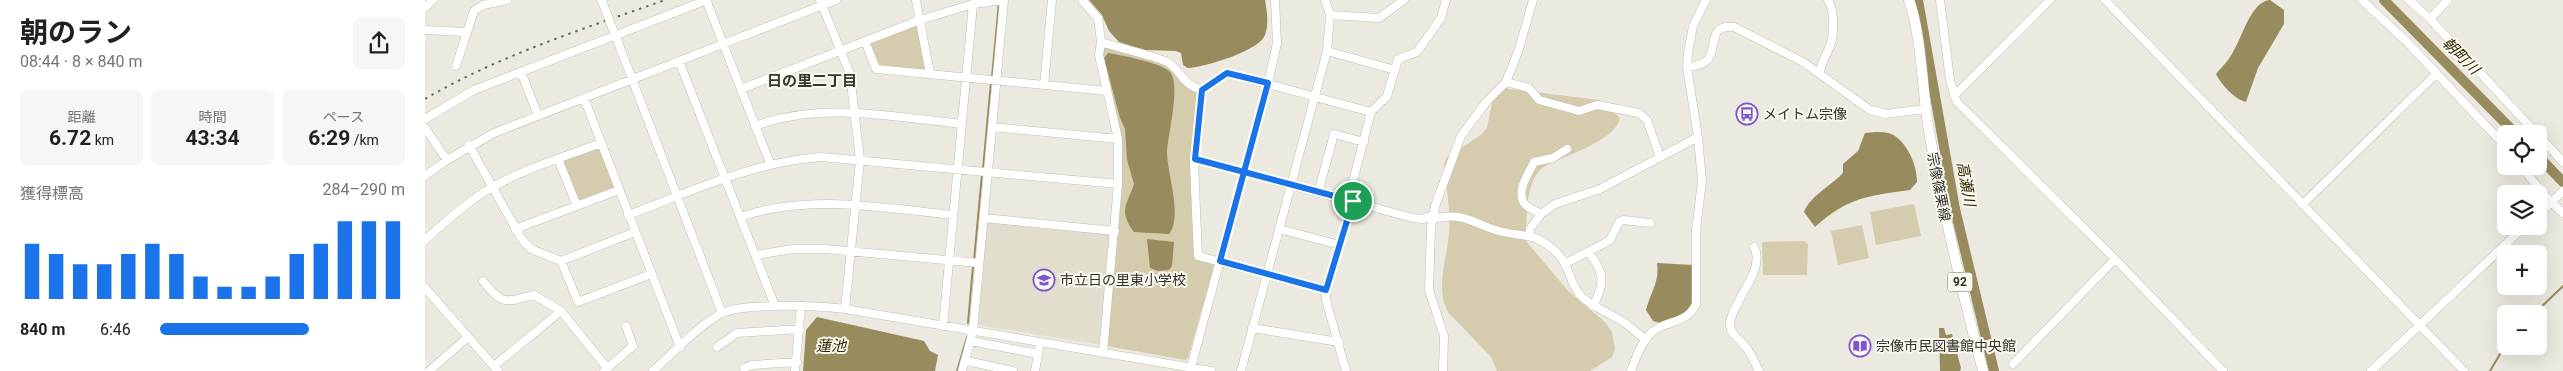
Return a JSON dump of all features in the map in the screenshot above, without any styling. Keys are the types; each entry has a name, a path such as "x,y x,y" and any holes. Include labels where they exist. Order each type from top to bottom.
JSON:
{"main road":[{"name":"宗像篠栗線","path":"1909,0 1915,29 1925,109 1947,229 1983,371"}],"street":[{"path":"425,8 433,0"},
{"path":"456,66 465,32 469,29 474,10 479,6 507,0"},
{"path":"425,119 474,90 614,33 707,0 770,164"},
{"path":"425,176 493,132 723,44 821,3 836,0"},
{"path":"916,0 930,74"},
{"path":"1044,85 1052,0"},
{"path":"1082,0 1098,18 1101,42 1099,55 1118,139 1115,231 1103,353"},
{"path":"1191,369 1268,83 1277,43 1275,0"},
{"path":"1241,371 1327,52 1329,15 1325,0"},
{"path":"1329,15 1379,18 1404,0"},
{"path":"1345,371 1339,342 1326,300 1326,290 1353,201 1353,181 1371,112 1387,96 1398,59 1417,52 1441,18 1445,0"},
{"path":"1443,371 1444,336 1429,290 1433,215 1461,136 1487,101 1506,82 1519,49 1533,0"},
{"path":"1631,371 1646,340 1658,328 1688,316 1696,304 1696,230 1701,196 1698,137 1687,67 1690,39 1706,0"},
{"path":"1820,73 1821,62 1832,40 1832,6 1828,0"},
{"path":"1940,0 1954,96 1957,102 2115,259 2223,371"},
{"path":"1954,96 2049,0"},
{"path":"2105,0 2464,371"},
{"path":"2362,0 2406,41 2497,138"},
{"path":"2409,0 2430,19 2529,125"},
{"path":"2430,19 2449,0"},
{"path":"602,1 722,313"},
{"path":"741,89 920,20 973,4 1002,1 993,127 973,330 967,361 962,371"},
{"path":"821,3 850,74 859,160 845,309"},
{"path":"943,326 973,4"},
{"path":"1687,67 1701,66 1708,61 1712,56 1716,33 1723,28 1731,27 1740,29 1820,73 1870,110 1886,114 1925,109"},
{"path":"425,30 465,32"},
{"path":"865,41 877,69 1107,92"},
{"path":"1101,42 1168,62 1181,78 1202,90"},
{"path":"1327,52 1395,70"},
{"path":"679,61 775,306"},
{"path":"521,72 538,114"},
{"path":"1326,290 1198,256 1195,159 1202,90 1227,73 1371,112"},
{"path":"2303,204 2436,74"},
{"path":"1506,82 1529,88 1539,100 1579,111 1597,105 1639,113 1647,120 1660,157"},
{"path":"584,98 680,347"},
{"path":"755,126 771,120 812,113 854,113 962,124"},
{"path":"993,127 1118,139"},
{"path":"425,128 447,160"},
{"path":"1318,192 1334,134 1364,142"},
{"path":"1529,235 1530,229 1541,214 1555,204 1600,189 1698,137"},
{"path":"425,240 476,198 493,188 519,174 601,143"},
{"path":"2547,145 2563,162"},
{"path":"469,146 515,229 531,250 561,261 635,232"},
{"path":"1541,214 1525,205 1523,201 1525,181 1534,162 1553,158 1567,149"},
{"path":"628,215 725,178 770,164 821,157 1118,184"},
{"path":"558,159 577,206"},
{"path":"1195,159 1413,218 1423,219 1433,215"},
{"path":"2528,175 2563,213"},
{"path":"515,229 619,190"},
{"path":"2547,206 2563,192"},
{"path":"740,216 756,211 799,204 855,206 953,215"},
{"path":"1433,215 1436,218 1450,215 1461,216 1496,230 1529,235 1558,253 1566,263 1579,295 1593,306 1625,323 1646,340"},
{"path":"984,218 1115,231"},
{"path":"1566,263 1589,253 1609,240 1619,222 1623,220 1649,223"},
{"path":"1279,229 1340,246"},
{"path":"2371,371 2515,235"},
{"path":"1754,247 1757,263 1734,312 1730,328 1733,334 1746,347 1759,371"},
{"path":"755,254 793,249 851,251 979,263"},
{"path":"1589,253 1602,272 1603,284 1593,306"},
{"path":"2013,364 2115,259"},
{"path":"561,261 578,302 651,274"},
{"path":"483,281 497,298 507,302 533,295 561,311 605,370 633,346 626,326"},
{"path":"425,288 496,369 561,311"},
{"path":"653,371 722,313 775,306 801,306 845,309 1211,371"},
{"path":"795,371 801,306"},
{"path":"1252,328 1339,342"},
{"path":"717,347 737,332 800,329"},
{"path":"429,371 468,337"},
{"path":"971,341 1039,354"},
{"path":"1035,371 1041,342"},
{"path":"967,361 1013,371"},
{"path":"743,368 752,364 797,362"}],"shaded area":[{"path":"916,24 919,25 926,71 877,65 868,44 870,41"},
{"path":"1105,47 1167,64 1198,91 1192,157 1195,257 1215,263 1188,358 1185,360 1107,346 1121,137 1101,55 1102,49"},
{"path":"1502,88 1599,100 1620,118 1617,126 1602,139 1541,169 1529,194 1526,241 1569,292 1605,322 1612,332 1615,349 1612,357 1590,371 1497,371 1491,357 1448,312 1444,302 1442,283 1448,243 1449,207 1444,164 1446,158 1482,134 1487,128 1494,93"},
{"path":"598,147 615,186 614,189 580,202 576,200 562,163 563,160"},
{"path":"1914,204 1921,236 1876,245 1870,212"},
{"name":"市立日の里東小学校","path":"990,222 1110,233 1101,345 977,325 987,224"},
{"path":"1862,225 1869,258 1838,265 1831,231"},
{"path":"1804,241 1808,244 1807,275 1763,275 1762,242"}],"water":[{"path":"1089,0 1265,0 1267,26 1261,41 1253,47 1231,57 1206,65 1188,68 1183,65 1181,53 1176,51 1144,50 1119,42 1109,31 1102,15"},
{"path":"2270,0 2284,10 2284,24 2258,68 2246,102 2228,91 2216,74 2231,55 2252,13 2263,2"},
{"path":"1108,53 1159,66 1170,72 1173,78 1174,98 1167,152 1175,217 1169,234 1134,232 1126,218 1125,208 1134,184 1127,160 1125,129 1120,118 1104,58"},
{"path":"1885,132 1900,140 1914,163 1917,182 1910,190 1870,196 1848,204 1838,209 1815,227 1804,212 1807,206 1841,175 1843,164 1858,151 1865,133"},
{"path":"1147,239 1174,242 1172,266 1169,270 1158,271 1150,268"},
{"path":"1657,263 1693,265 1693,297 1691,304 1682,314 1660,323 1653,321 1646,310 1656,282"},
{"name":"蓮池","path":"817,317 924,341 930,351 938,355 935,371 803,371 806,330"},
{"path":"1939,328 1944,328 1946,335 1952,334 1961,368 1960,371 1940,371"}],"waterway":[{"name":"高瀬川","path":"1918,0 1955,209 1994,371"},
{"name":"朝町川","path":"2384,0 2507,125"},
{"path":"992,77 999,2"},
{"path":"983,169 991,82"},
{"name":"朝町川","path":"2547,165 2563,182"},
{"path":"974,261 982,174"},
{"path":"968,323 973,266"},
{"path":"2543,305 2563,286"},
{"path":"957,371 967,337"},
{"path":"2490,371 2499,355"}],"railway":[{"path":"425,99 453,83 512,56 573,32 665,0"}],"place":[{"name":"メイトム宗像","path":"1747,114"},
{"name":"市立日の里東小学校","path":"1044,280"},
{"name":"宗像市民図書館中央館","path":"1860,346"}],"district":[{"name":"日の里二丁目","path":"812,81"}],"route":[{"path":"1353,201 1244,173 1195,159 1202,90 1227,73 1268,83 1244,173 1220,261 1326,290 1353,201"}]}
